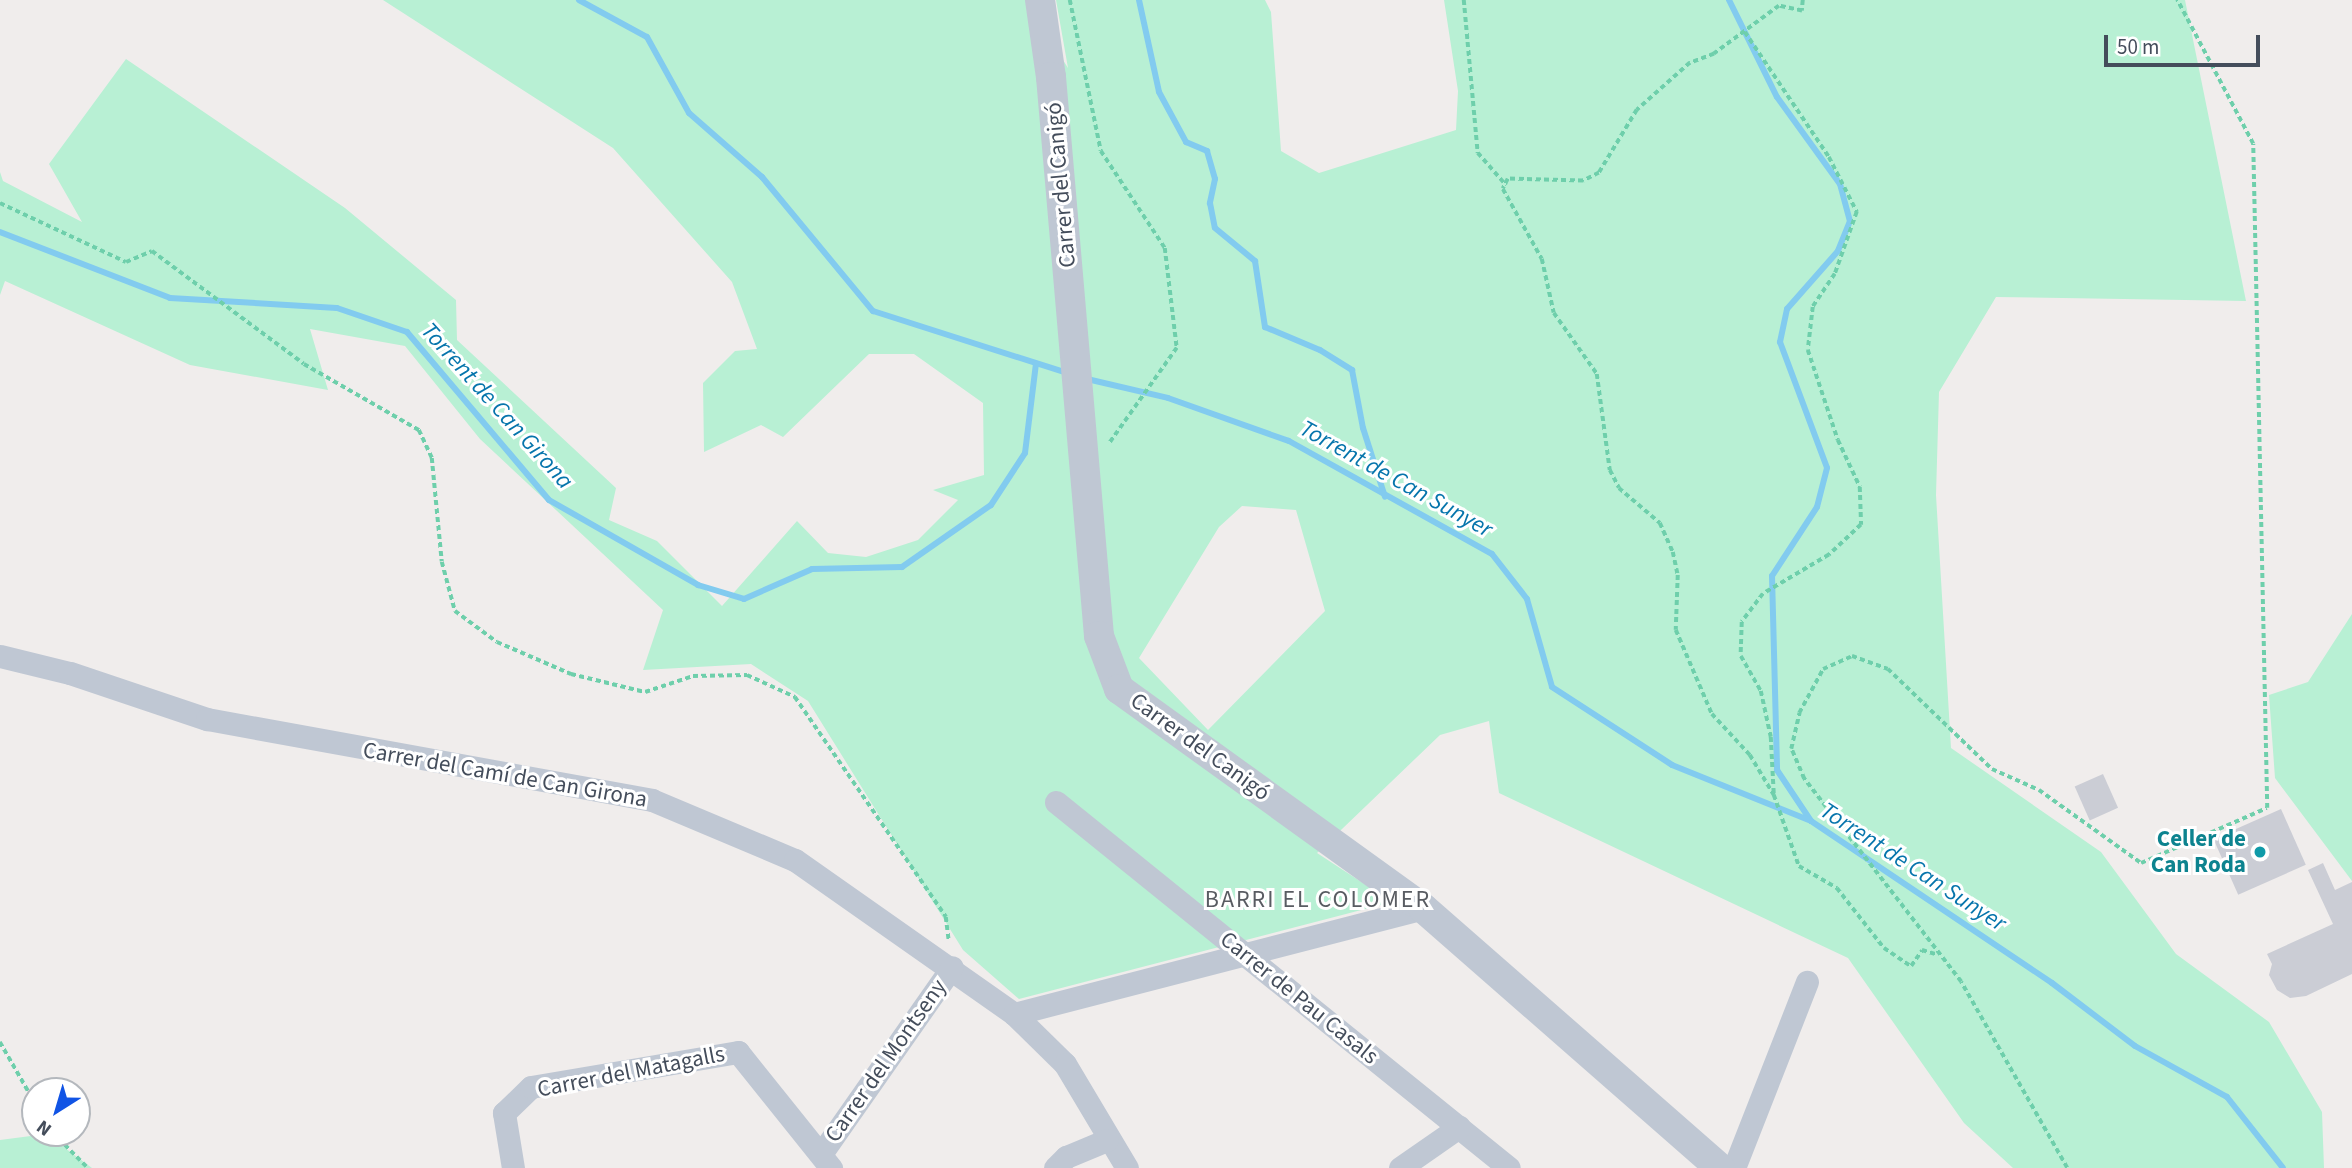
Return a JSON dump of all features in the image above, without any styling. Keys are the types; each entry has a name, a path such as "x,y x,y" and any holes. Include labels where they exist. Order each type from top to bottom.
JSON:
{"street":[{"name":"Carrer del Canigó","path":"1040,0 1068,268 1095,446 1100,636 1119,689 1423,908 1720,1168"},
{"name":"Carrer del Camí de Can Girona","path":"0,656 70,673 207,719 652,800 795,860 952,967 1014,1014 1065,1064 1107,1140 1127,1168"},
{"name":"Carrer de Pau Casals","path":"1056,802 1509,1168"},
{"path":"1014,1014 1423,908"},
{"name":"Carrer del Montseny","path":"826,1161 952,967"},
{"path":"1734,1168 1807,982"},
{"name":"Carrer del Matagalls","path":"513,1168 504,1113 531,1087 738,1052 826,1161"},
{"path":"1400,1168 1459,1126"},
{"path":"1055,1168 1066,1157 1107,1140"}],"path":[{"path":"1070,0 1101,151 1165,248 1177,348 1095,446"},
{"path":"1464,0 1470,31 1478,153 1506,185"},
{"path":"1803,0 1802,11 1779,6 1714,54 1690,63 1637,110 1599,173 1583,181 1508,179 1503,189 1542,259 1554,313 1597,374 1610,470 1619,488 1660,523 1673,552 1678,575 1676,630 1685,653 1696,668 1712,714 1749,755 1773,795 1799,866 1837,888 1884,948 1911,966 1922,950 1940,956"},
{"path":"2067,1168 1961,982 1804,779 1791,749 1799,713 1823,669 1852,656 1888,669 1992,769 2039,790 2141,863 2267,808 2253,144 2177,0"},
{"path":"1745,32 1829,157 1857,212 1835,274 1813,307 1808,350 1838,440 1860,487 1861,525 1829,555 1763,594 1742,622 1741,656 1761,691 1771,737 1773,795"},
{"path":"0,203 125,262 152,251 304,364 419,430 432,458 442,562 456,611 496,642 571,674 646,692 693,676 747,675 795,697 946,917 952,967"},
{"path":"0,1042 21,1079"},
{"path":"67,1147 88,1168"}],"green space":[{"path":"383,0 1025,0 1068,68 1056,0 1265,0 1271,12 1281,151 1319,173 1456,130 1458,91 1444,0 2185,0 2246,301 1996,297 1939,392 1936,495 1951,748 2101,852 2176,954 2269,1022 2322,1112 2324,1168 2013,1168 1964,1123 1848,958 1499,793 1489,721 1440,735 1317,853 1392,902 1019,999 963,950 808,701 751,664 643,670 663,610 480,439 405,346 310,329 328,390 190,365 5,281 0,295 0,172 3,181 82,222 49,164 126,59 345,208 456,300 457,340 616,488 609,520 657,541 722,606 797,521 828,553 866,557 918,540 958,500 933,490 984,475 983,403 914,354 869,354 783,437 761,425 704,452 703,383 735,351 757,349 732,282 613,148","holes":["1242,506 1296,510 1325,611 1208,730 1139,658 1219,527"]},
{"path":"2352,614 2352,881 2275,778 2269,695 2308,682"},
{"path":"21,1137 21,1147 64,1147 92,1168 0,1168 0,1140"}],"building":[{"path":"2103,774 2118,808 2090,820 2075,787"},
{"name":"Celler de Can Roda","path":"2281,809 2306,865 2238,895 2213,839"},
{"path":"2323,863 2335,890 2352,882 2352,974 2306,996 2290,998 2277,990 2269,975 2272,964 2267,954 2333,924 2308,870"}],"waterway":[{"name":"Torrent de Can Sunyer","path":"579,0 647,37 689,113 762,177 873,311 1070,374"},
{"path":"1139,0 1159,92 1186,142 1207,151 1215,179 1210,203 1215,228 1255,261 1265,327 1320,350 1352,370 1363,428 1385,497"},
{"path":"1729,0 1777,97 1840,184 1850,221 1838,251 1787,309 1780,342 1827,468 1817,507 1772,576 1777,770 1811,821"},
{"name":"Torrent de Can Girona","path":"0,232 170,298 337,308 407,332 549,500 698,585 744,599 812,569 902,567 991,505 1025,453 1036,364"},
{"name":"Torrent de Can Sunyer","path":"1087,379 1168,398 1289,441 1492,554 1527,599 1552,687 1672,765 1811,821 2052,983 2135,1046 2227,1097 2283,1168"}],"place":[{"name":"Celler de Can Roda","path":"2260,852"}],"district":[{"name":"BARRI EL COLOMER","path":"1318,900"}]}
